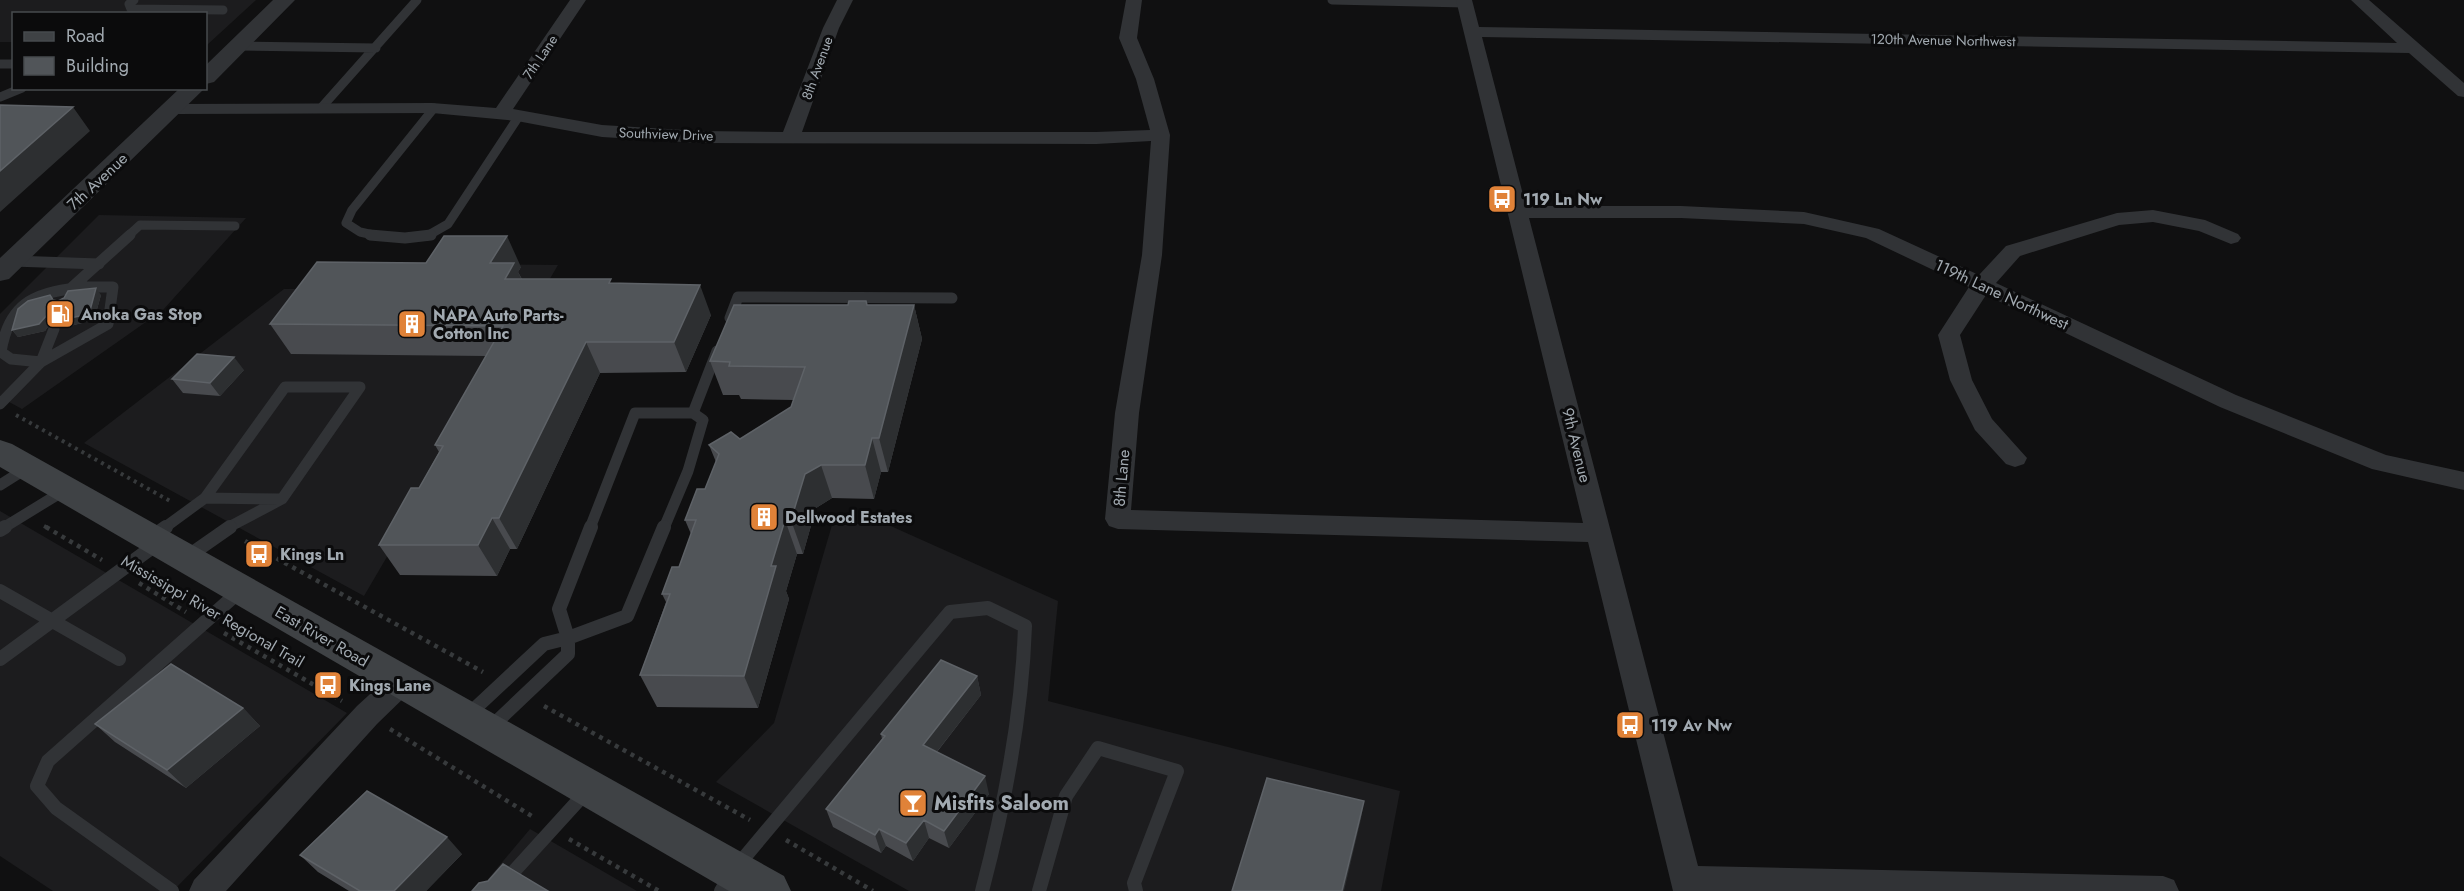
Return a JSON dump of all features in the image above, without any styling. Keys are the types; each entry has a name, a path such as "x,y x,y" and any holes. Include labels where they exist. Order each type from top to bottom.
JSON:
{"main road":[{"name":"East River Road","path":"9,468 66,489 589,788 727,881 769,891"}],"street":[{"path":"207,76 285,0"},
{"name":"7th Lane","path":"510,115 578,0"},
{"name":"8th Avenue","path":"791,136 831,28 844,0"},
{"name":"8th Lane","path":"1134,0 1128,38 1145,79 1161,135 1152,255 1127,413 1118,519 1599,533"},
{"path":"2359,0 2464,92"},
{"name":"9th Avenue","path":"1465,1 1688,885"},
{"name":"120th Avenue Northwest","path":"1472,32 2414,48"},
{"name":"7th Avenue","path":"6,267 192,90"},
{"name":"Southview Drive","path":"173,109 434,108 510,115 602,131 700,137 1096,138 1161,135"},
{"name":"119th Lane Northwest","path":"1517,212 1681,212 1804,218 1872,233 2228,401 2381,463 2464,481"},
{"path":"2015,458 1983,424 1960,380 1948,335 1971,298 2013,251 2117,219 2153,216 2205,226 2231,238"},
{"path":"205,891 368,715 402,682"},
{"path":"1688,885 2163,891"}],"lane":[{"path":"134,0 129,4 131,9 223,10"},
{"path":"321,108 417,0"},
{"path":"1332,0 1465,1"},
{"path":"238,46 376,48"},
{"path":"0,97 17,90"},
{"path":"434,108 352,210 346,223 350,228 359,232 406,239 435,233 448,224 510,115"},
{"path":"63,300 71,287 140,225 235,226"},
{"path":"6,267 99,264"},
{"path":"0,404 41,362 108,324 113,287 71,287 24,304 12,315 4,333 1,352 11,359 41,362"},
{"path":"693,413 738,297 952,298"},
{"path":"41,362 54,329"},
{"path":"0,659 120,570 166,546 225,530 282,499 360,387 285,387 205,498 188,511 166,546"},
{"path":"476,725 502,683 544,644 568,638 627,616 688,471 703,420 693,413 635,413 559,609 568,638 568,654 525,695 476,725"},
{"path":"0,530 66,489"},
{"path":"205,498 282,499"},
{"path":"172,891 56,808 37,786 48,761 242,589"},
{"path":"0,591 119,659"},
{"path":"727,881 950,612 988,608 1025,626 1024,679 1002,821 982,891"},
{"path":"1039,891 1066,795 1098,748 1177,771 1134,883 1136,891"},
{"path":"496,891 589,788"}],"path":[{"path":"10,412 188,511"},
{"name":"Mississippi River Regional Trail","path":"25,514 204,622 368,715 553,829 659,891"},
{"path":"225,530 502,683"},
{"path":"525,695 873,891"}],"shaded area":[{"path":"0,0 256,0 207,45 207,12 12,12 12,42 0,42"},
{"path":"99,215 246,218 163,310 22,409 0,397 0,314"},
{"path":"455,264 558,265 364,596 84,443 284,289 440,288"},
{"path":"0,511 347,713 173,891 53,891 0,856"},
{"path":"884,523 1058,601 1048,701 1400,791 1381,891 909,891 716,782 774,723 832,525"},
{"path":"530,829 637,891 478,891"}],"building":[{"path":"0,105 73,107 0,171"},
{"path":"444,236 507,236 490,263 514,263 505,279 611,279 609,283 700,285 674,342 586,342 499,518 492,518 478,545 379,545 411,488 419,488 443,446 435,445 503,326 270,324 317,262 426,263"},
{"name":"Anoka Gas Stop","path":"96,288 89,314 56,321 52,315 47,315 39,324 12,330 18,309 28,301 50,295 53,300 58,301 64,298 68,291"},
{"name":"Dellwood Estates","path":"849,301 866,301 867,305 914,305 879,438 872,438 865,465 821,465 805,474 791,520 785,520 771,566 776,566 744,676 640,675 670,594 662,594 672,567 679,567 696,520 685,520 697,489 705,489 719,454 709,445 731,432 740,439 791,407 805,367 729,366 730,362 710,361 734,305 848,305"},
{"path":"197,354 234,357 210,383 172,379"},
{"path":"941,660 977,676 923,745 985,776 944,831 924,820 906,843 879,829 875,835 826,809 885,736 881,734"},
{"path":"171,664 243,708 167,770 95,724"},
{"path":"1267,778 1364,801 1342,891 1232,891"},
{"path":"367,791 447,837 394,891 360,891 300,855"},
{"path":"503,864 548,891 472,891 479,883 488,881"}],"place":[{"name":"119 Ln Nw","path":"1502,199"},
{"name":"Anoka Gas Stop","path":"60,314"},
{"name":"NAPA Auto Parts- Cotton Inc","path":"412,324"},
{"name":"Dellwood Estates","path":"764,517"},
{"name":"Kings Ln","path":"259,554"},
{"name":"Kings Lane","path":"328,685"},
{"name":"119 Av Nw","path":"1630,725"},
{"name":"Misfits Saloom","path":"913,803"}]}
